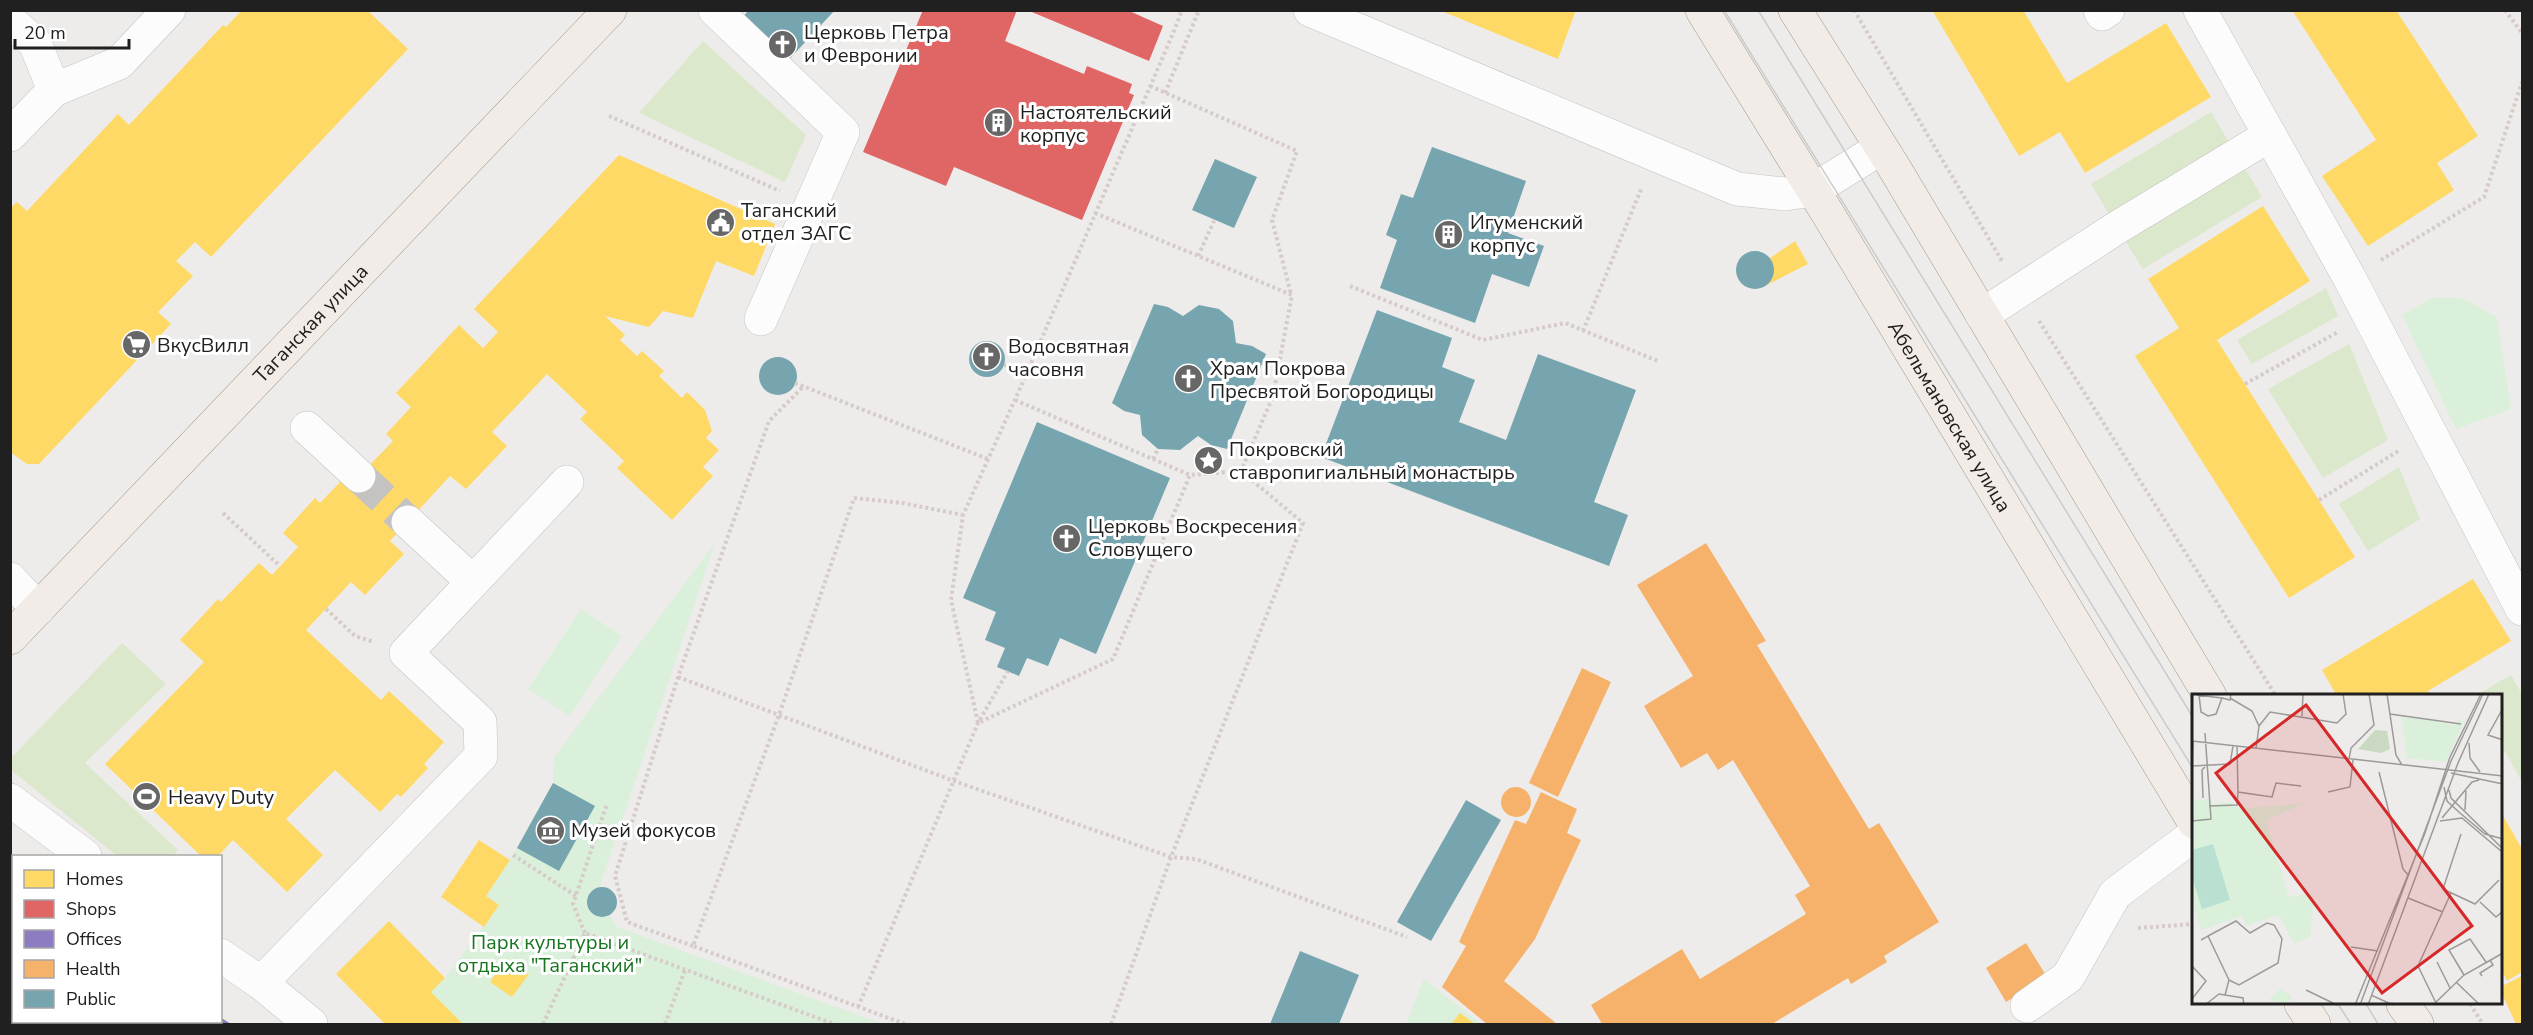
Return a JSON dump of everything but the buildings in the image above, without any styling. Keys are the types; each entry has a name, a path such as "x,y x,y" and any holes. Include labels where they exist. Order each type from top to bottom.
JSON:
{"main road":[{"name":"Таганская улица","path":"10,638 610,10"},
{"name":"Абельмановская улица","path":"1702,10 2192,819"},
{"path":"1795,10 1881,148 2209,694"},
{"path":"2302,1005 2314,1024"},
{"path":"2404,1005 2417,1024"}],"street":[{"path":"10,135 54,90 119,63 169,10"},
{"path":"715,10 843,132 761,320"},
{"path":"1310,10 1737,189 1785,194 1813,190 1881,148"},
{"path":"2100,10 2102,14 2108,10"},
{"path":"2200,10 2350,279 2523,609"},
{"path":"10,21 35,43 54,90"},
{"path":"1982,315 2118,227 2270,135"},
{"path":"307,428 359,476"},
{"path":"261,983 481,756 480,722 406,653 567,482"},
{"path":"408,522 473,582"},
{"path":"10,579 38,609"},
{"path":"10,800 84,855"},
{"path":"2027,1006 2068,977 2115,894 2192,836"},
{"path":"222,956 261,983 311,1024"}],"path":[{"path":"978,723 951,600 963,515 1026,375 1182,10"},
{"path":"1165,93 1199,10"},
{"path":"1854,10 2020,291 2275,694"},
{"path":"2505,10 2523,33"},
{"path":"2350,279 2484,197 2523,82"},
{"path":"1150,86 1297,151 1272,220 1292,295 1273,396 1240,471"},
{"path":"609,116 811,205"},
{"path":"1583,331 1655,155"},
{"path":"1095,213 1292,295"},
{"path":"1198,256 1215,219"},
{"path":"1350,286 1483,340 1565,323 1658,361"},
{"path":"2245,384 2368,315"},
{"path":"1004,365 1026,375"},
{"path":"795,383 988,459"},
{"path":"803,387 769,421 678,676 615,876 627,922 905,1024"},
{"path":"1015,400 1190,475 1240,471 1303,523 1171,857 1112,1024"},
{"path":"2319,500 2430,432"},
{"path":"1153,459 1158,449"},
{"path":"978,723 1113,659 1190,475"},
{"path":"693,946 779,715 854,498 902,503 963,515"},
{"path":"223,513 280,566"},
{"path":"326,609 355,636 406,653"},
{"path":"858,1007 978,723 1008,671"},
{"path":"678,676 954,781 1171,857 1196,859 1407,937"},
{"path":"607,804 573,904 585,933 834,1024"},
{"path":"513,855 576,896"},
{"path":"543,1024 585,933"},
{"path":"665,1024 685,970"},
{"path":"2471,1005 2483,1024"}],"green space":[{"path":"703,41 806,135 785,182 639,113"},
{"path":"2211,112 2230,144 2110,216 2091,184"},
{"path":"2243,165 2262,197 2143,269 2123,237"},
{"path":"2326,288 2338,316 2252,364 2237,340"},
{"path":"2432,298 2462,298 2497,317 2511,409 2456,429 2402,315"},
{"path":"2349,344 2388,440 2323,478 2268,389"},
{"path":"2399,467 2420,519 2368,551 2339,504"},
{"name":"Парк культуры и отдыха \"Таганский\"","path":"715,543 597,895 617,927 883,1024 398,1024 445,978 499,905 486,896 517,848 553,783 554,757"},
{"path":"581,609 622,636 570,716 528,689"},
{"path":"122,643 166,684 85,763 178,850 174,855 116,855 11,770 11,758"},
{"path":"2511,675 2522,694 2522,782 2503,748 2503,694 2478,694"},
{"path":"1424,979 1481,1024 1406,1024"}],"tunnel":[{"path":"359,476 408,522"}],"tram line":[{"path":"1724,10 2192,767"},
{"path":"1758,10 2192,716"},
{"path":"2339,1005 2351,1024"},
{"path":"2367,1005 2378,1024"}],"place":[{"name":"Церковь Петра и Февронии","path":"783,44"},
{"name":"Настоятельский корпус","path":"999,123"},
{"name":"Таганский отдел ЗАГС","path":"720,222"},
{"name":"Игуменский корпус","path":"1449,234"},
{"name":"ВкусВилл","path":"136,345"},
{"name":"Водосвятная часовня","path":"987,357"},
{"name":"Храм Покрова Пресвятой Богородицы","path":"1189,379"},
{"name":"Покровский ставропигиальный монастырь","path":"1208,461"},
{"name":"Церковь Воскресения Словущего","path":"1067,538"},
{"name":"Heavy Duty","path":"147,797"},
{"name":"Музей фокусов","path":"550,830"}]}
